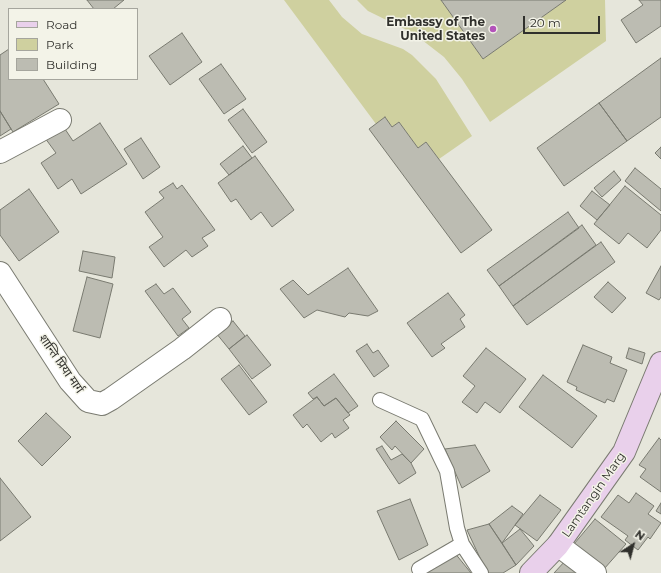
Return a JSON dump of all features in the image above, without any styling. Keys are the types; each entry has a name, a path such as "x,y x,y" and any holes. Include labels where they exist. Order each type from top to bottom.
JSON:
{"street":[{"path":"0,152 60,120"},
{"name":"शान्ति प्रिया मार्ग","path":"0,273 70,380 88,401 102,404 111,399 220,319"},
{"name":"Lamtangin Marg","path":"531,573 558,545 624,452 661,363"},
{"path":"558,545 595,573"}],"lane":[{"path":"380,400 422,419 447,471 457,528 462,544 481,573"},
{"path":"419,569 462,544"}],"green space":[{"path":"284,0 329,0 342,17 362,34 403,49 412,55 436,79 472,136 439,159 426,142 418,148 399,122 392,127 385,117 376,124"},
{"path":"357,0 441,0 483,59 566,0 605,0 606,41 490,122 462,79 444,57 413,33 368,11"}],"building":[{"path":"87,0 124,0 114,8 93,8"},
{"name":"Embassy of The United States","path":"441,0 566,0 483,59"},
{"path":"639,0 661,0 661,26 636,43 621,20 643,5"},
{"path":"182,33 202,62 170,85 149,56"},
{"path":"8,50 8,80 44,80 59,104 13,132 0,111 0,55"},
{"path":"661,58 661,117 627,141 599,103"},
{"path":"221,64 246,99 224,114 199,79"},
{"path":"599,103 627,141 564,186 537,148"},
{"path":"243,109 267,142 252,153 228,120"},
{"path":"0,111 11,129 0,136"},
{"path":"385,117 392,127 399,122 418,148 426,142 492,230 461,253 369,129"},
{"path":"100,123 127,164 81,194 72,179 58,189 41,163 56,153 45,138 63,126 73,141"},
{"path":"141,138 160,167 143,179 124,149"},
{"path":"243,146 252,158 229,175 220,164"},
{"path":"661,147 661,159 655,153"},
{"path":"255,156 294,210 272,227 261,212 251,220 236,199 231,202 218,183"},
{"path":"635,168 661,189 661,211 625,181"},
{"path":"614,171 621,180 602,197 594,188"},
{"path":"173,183 177,189 182,185 215,230 202,238 208,246 192,257 186,250 164,267 149,247 163,237 145,212 164,198 159,192"},
{"path":"625,186 661,215 661,230 647,248 628,233 619,244 594,224"},
{"path":"29,189 59,232 19,261 0,235 0,210"},
{"path":"592,191 610,205 597,220 580,206"},
{"path":"568,212 579,228 499,286 487,270"},
{"path":"582,225 596,245 513,306 499,286"},
{"path":"601,242 615,262 527,325 513,306"},
{"path":"83,251 115,257 112,278 79,271"},
{"path":"661,266 661,297 659,300 646,293"},
{"path":"348,268 378,311 368,316 349,313 345,317 317,310 304,318 280,289 293,280 308,295"},
{"path":"87,277 113,284 100,338 73,331"},
{"path":"608,282 626,298 612,313 594,297"},
{"path":"156,284 164,294 173,288 191,312 182,319 189,328 178,336 145,291"},
{"path":"448,293 465,315 460,319 465,327 441,344 445,348 432,357 407,323"},
{"path":"233,321 245,336 229,349 216,333"},
{"path":"247,335 271,365 252,379 229,349"},
{"path":"367,344 373,353 378,350 389,366 374,377 356,351"},
{"path":"583,345 612,357 610,363 627,370 614,402 607,399 605,403 576,390 577,387 567,382"},
{"path":"486,348 526,379 500,413 485,402 477,413 462,402 475,386 463,376"},
{"path":"629,348 645,353 642,364 626,358"},
{"path":"239,365 267,402 249,415 221,379"},
{"path":"334,374 358,406 348,413 336,398 324,406 317,397 313,399 308,393"},
{"path":"543,375 597,416 572,448 519,407"},
{"path":"317,397 324,406 336,398 350,415 343,420 349,428 335,438 332,433 321,442 307,424 303,428 293,415"},
{"path":"46,413 71,437 42,466 18,441"},
{"path":"396,421 424,449 411,463 395,446 392,450 380,437"},
{"path":"659,438 661,440 661,492 640,477 646,469 639,465"},
{"path":"475,445 490,471 462,488 445,449"},
{"path":"382,446 391,460 402,454 411,463 416,473 399,484 376,449"},
{"path":"0,478 31,517 0,541"},
{"path":"636,493 654,506 648,514 661,523 650,539 648,537 638,550 625,540 628,536 601,517 618,495 629,503"},
{"path":"540,495 561,510 537,541 515,525"},
{"path":"410,499 428,545 399,560 377,511"},
{"path":"661,503 661,514 656,511"},
{"path":"512,506 523,514 502,543 489,524"},
{"path":"595,519 626,544 604,569 574,544"},
{"path":"489,524 516,565 503,573 487,573 467,530"},
{"path":"520,529 534,546 516,565 502,543"},
{"path":"454,552 471,573 426,573"},
{"path":"566,560 581,573 554,573"}],"place":[{"name":"Embassy of The United States","path":"493,29"}]}
